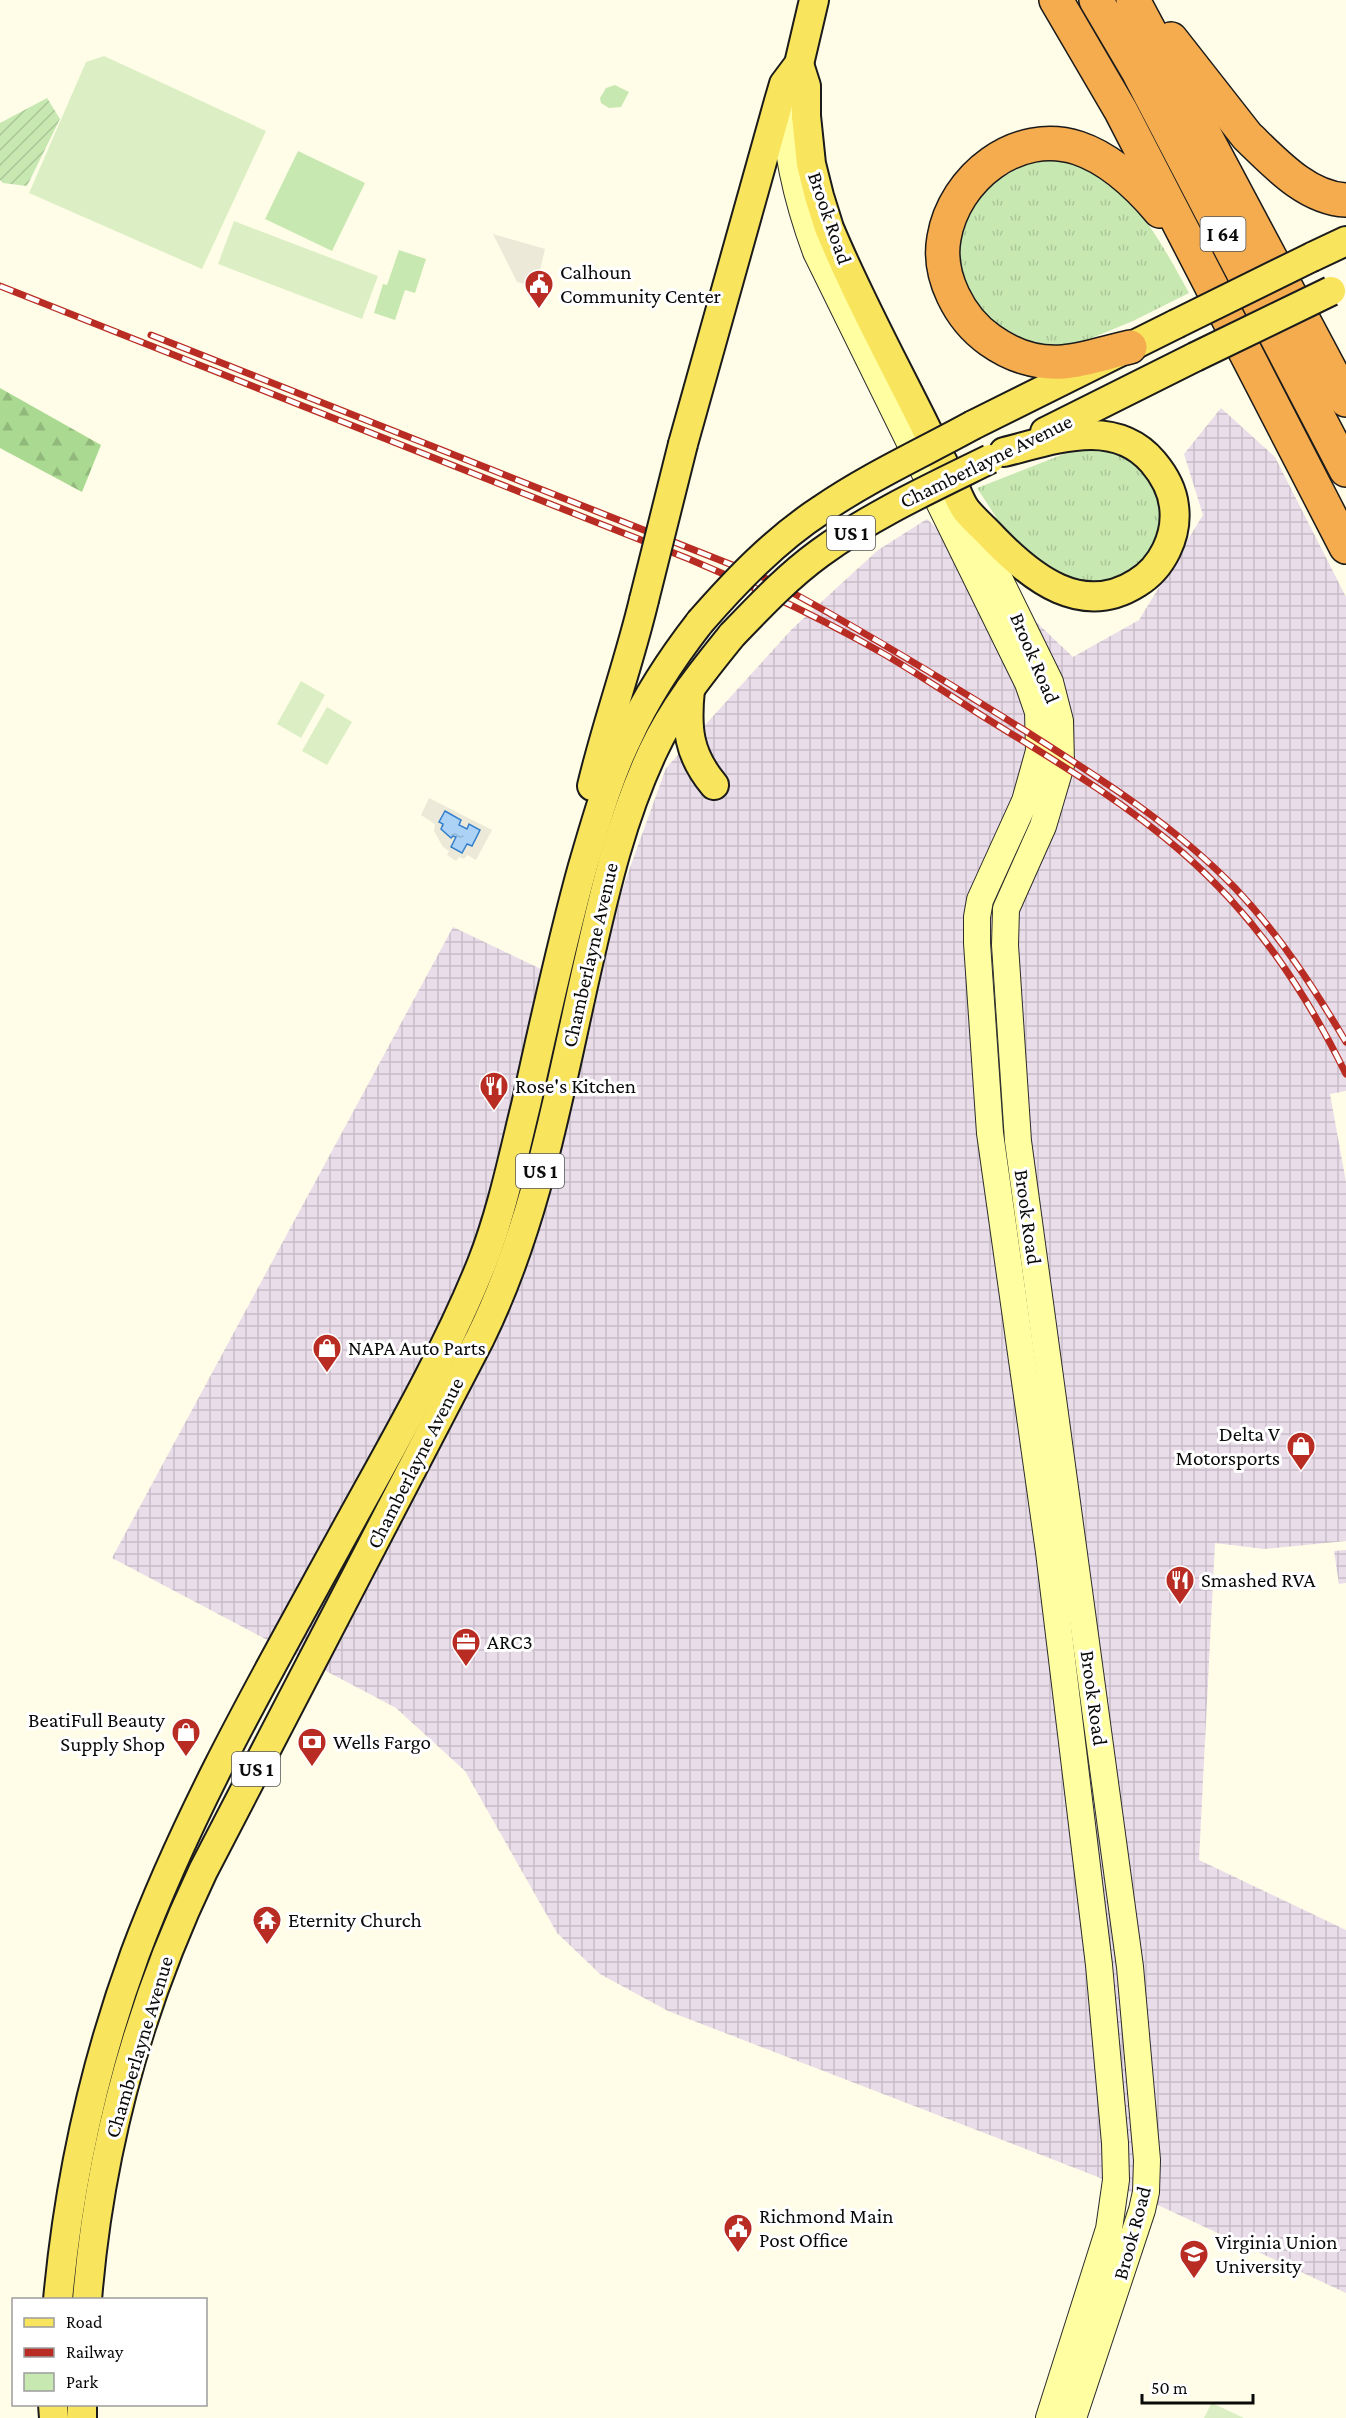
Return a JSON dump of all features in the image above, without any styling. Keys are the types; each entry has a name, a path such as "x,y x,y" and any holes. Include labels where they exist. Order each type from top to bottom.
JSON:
{"highway":[{"name":"I 64","path":"1056,0 1120,111 1346,547"},
{"name":"I 64","path":"1096,0 1139,74 1346,470"},
{"path":"1133,0 1346,400"},
{"path":"1140,0 1247,136 1290,176 1313,191 1337,200 1346,200"},
{"path":"1130,347 1064,362 1043,361 1012,353 971,325 952,293 944,258 943,239 962,192 973,178 1001,156 1043,144 1076,148 1110,164 1144,192 1190,246"}],"main road":[{"name":"Chamberlayne Avenue","path":"574,897 578,843 601,748 625,676 683,444 814,0"},
{"name":"Brook Road","path":"792,74 806,86 806,116 811,164 829,228 1050,682 1060,721 1061,765 1043,826 1006,909 1005,953 1018,1141 1130,1967 1147,2160 1143,2210 1073,2418"},
{"name":"Brook Road","path":"792,74 785,128 790,163 801,208 816,252 1028,683 1040,725 1039,751 1030,785 989,877 978,908 977,943 990,1133 1052,1575 1099,1965 1115,2143 1116,2180 1109,2229 1049,2418"},
{"name":"Chamberlayne Avenue","path":"58,2298 71,2191 88,2108 102,2054 137,1949 204,1798 445,1343 480,1269 506,1188 574,897 599,812 627,738 657,684 700,622 766,554 820,510 855,488 973,425 1346,241"},
{"name":"Chamberlayne Avenue","path":"87,2298 98,2205 118,2109 146,2009 172,1940 203,1871 480,1338 504,1287 522,1237 537,1184 605,887 620,834 652,752 690,687 732,635 794,574 841,539 904,501 1339,288"},
{"path":"965,509 1005,550 1041,580 1067,593 1088,597 1122,591 1154,569 1164,554 1174,522 1172,493 1167,480 1155,464 1130,443 1108,435 1088,434 1067,437 997,456"},
{"path":"690,687 688,714 691,744 699,764 714,785"}],"shaded area":[{"path":"493,234 545,249 536,287 517,282"},
{"path":"1221,408 1275,457 1346,597 1346,1091 1330,1094 1346,1182 1346,1541 1264,1549 1215,1543 1199,1860 1346,1930 1346,2293 1098,2177 668,2011 600,1974 557,1933 465,1771 396,1708 112,1558 453,927 593,994 623,887 666,768 792,629 878,550 927,519 1073,657 1139,620 1203,515 1184,454"},
{"path":"429,798 492,830 476,860 467,855 464,859 459,857 456,861 447,855 449,851 443,847 434,831 435,824 421,815","holes":["444,824 459,825 467,829 469,825 472,846 467,843 462,852 456,838 441,829"]},
{"path":"1346,1550 1346,1583 1339,1584 1334,1551"}],"green space":[{"path":"104,56 266,131 202,269 29,193 86,62"},
{"path":"615,85 629,92 621,107 609,108 601,103 600,98 606,88"},
{"path":"47,98 60,119 27,186 3,183 0,180 0,123"},
{"path":"298,151 365,183 332,251 265,219"},
{"path":"1045,157 1081,163 1116,187 1145,219 1189,293 1133,321 1070,347 1031,351 974,314 954,255 956,235 991,176"},
{"path":"234,221 378,276 362,319 218,264"},
{"path":"399,250 426,259 415,293 405,290 395,320 374,313 383,284 387,285"},
{"path":"0,388 101,445 82,492 0,448"},
{"path":"1074,450 1122,451 1160,489 1163,533 1140,569 1100,587 1052,577 992,520 996,517 977,488"},
{"path":"301,681 325,695 301,738 277,724"},
{"path":"327,707 352,722 327,765 302,751"},
{"path":"1212,2403 1244,2418 1204,2418"}],"water":[{"path":"445,811 461,820 459,825 467,829 469,824 480,830 472,846 467,844 462,853 451,847 456,837 451,838 441,829 443,824 439,822"}],"railway":[{"path":"0,286 689,559 788,604 884,654 1086,781 1136,815 1183,853 1233,902 1275,955 1313,1012 1346,1074"},
{"path":"151,335 765,578 896,652 1079,766 1161,822 1186,843 1235,888 1266,924 1308,982 1346,1042"}],"place":[{"name":"Calhoun Community Center","path":"539,310"},
{"name":"Rose's Kitchen","path":"494,1112"},
{"name":"NAPA Auto Parts","path":"327,1374"},
{"name":"Delta V Motorsports","path":"1301,1472"},
{"name":"Smashed RVA","path":"1180,1606"},
{"name":"ARC3","path":"466,1668"},
{"name":"BeatiFull Beauty Supply Shop","path":"186,1758"},
{"name":"Wells Fargo","path":"312,1768"},
{"name":"Eternity Church","path":"267,1946"},
{"name":"Richmond Main Post Office","path":"738,2254"},
{"name":"Virginia Union University","path":"1194,2280"}]}
